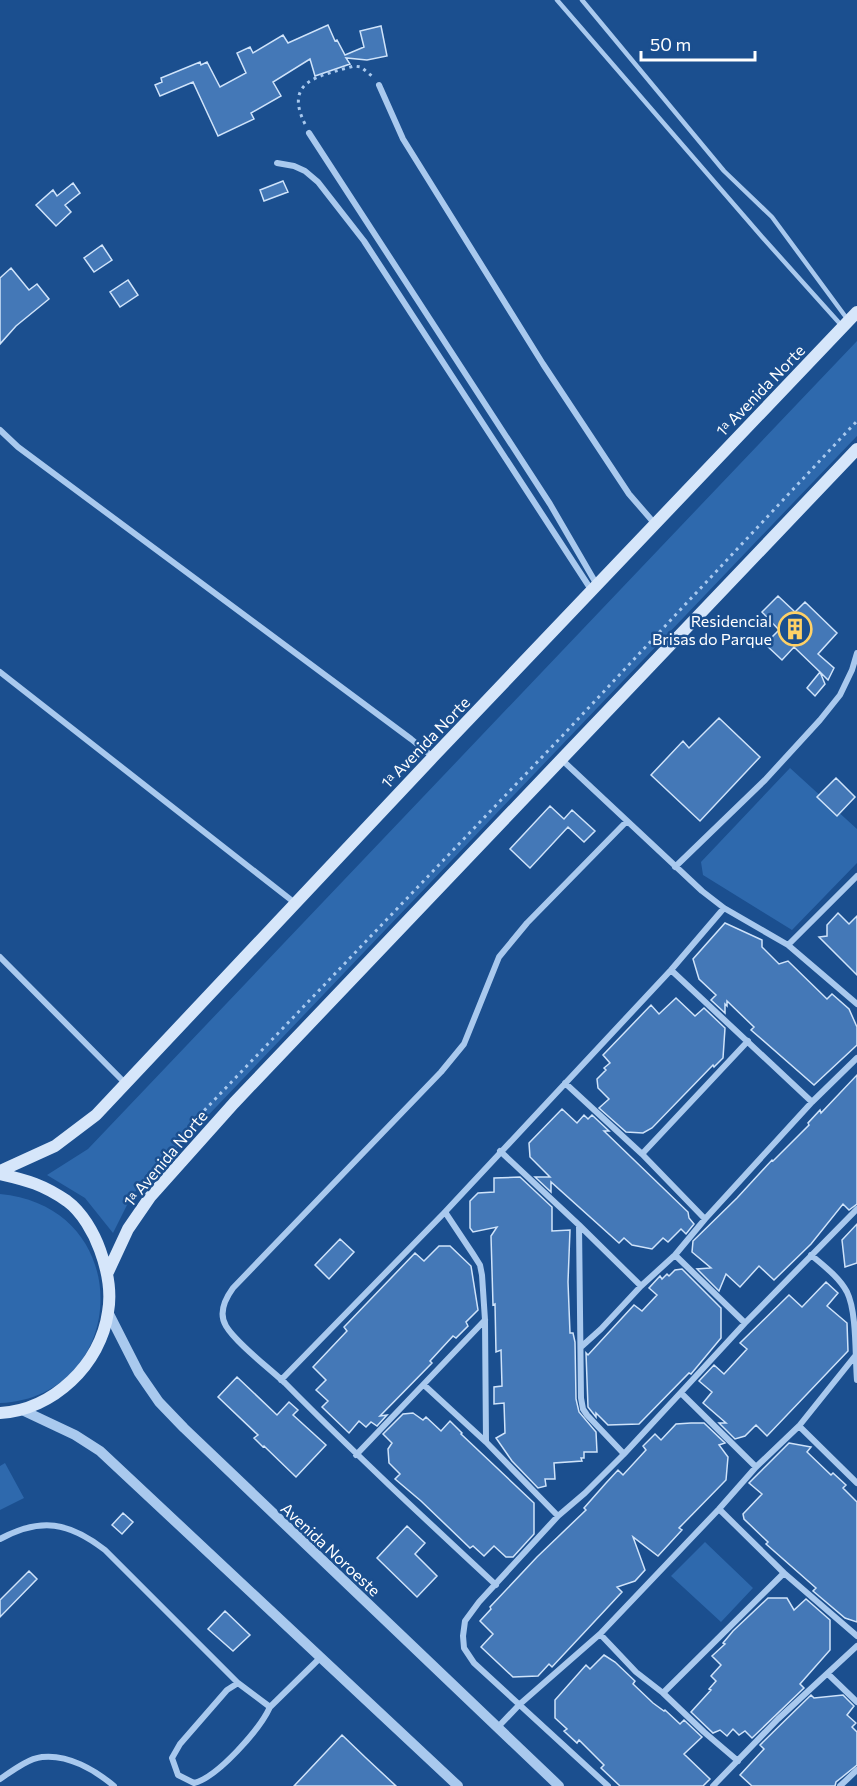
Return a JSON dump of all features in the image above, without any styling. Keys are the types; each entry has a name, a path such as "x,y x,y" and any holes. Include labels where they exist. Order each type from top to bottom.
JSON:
{"main road":[{"name":"1ᵃ Avenida Norte","path":"0,1173 55,1146 96,1116 433,757 850,320"},
{"name":"1ᵃ Avenida Norte","path":"108,1272 128,1229 150,1197 234,1103 857,448"},
{"path":"0,1173 34,1182 69,1203 94,1234 108,1272 108,1312 99,1345 80,1373 53,1396 22,1410 0,1413"}],"street":[{"path":"379,85 403,139 543,364 629,494 655,525"},
{"path":"309,133 550,504 595,588"},
{"path":"277,163 294,166 318,182 364,241 595,588"},
{"path":"0,430 18,447 411,738 433,757"},
{"path":"675,867 765,780 820,720 840,695 852,670 857,652"},
{"path":"0,672 296,903"},
{"path":"561,759 675,867 724,908 788,945 857,1004"},
{"path":"496,1585 356,1455 231,1333 223,1320 223,1305 233,1288 441,1072 464,1044 499,957 527,923 626,822"},
{"path":"788,945 857,876"},
{"path":"281,1380 445,1212 671,970 724,908"},
{"path":"0,957 126,1084"},
{"path":"671,970 812,1102"},
{"path":"642,1154 748,1041"},
{"path":"581,1347 675,1255 812,1102 857,1058"},
{"path":"565,1083 642,1154 705,1219"},
{"path":"500,1152 641,1286"},
{"path":"608,1786 474,1663 465,1648 463,1636 465,1621 479,1602 558,1516 624,1454 745,1323 857,1209"},
{"path":"445,1212 480,1265 482,1275 485,1320 486,1442"},
{"path":"579,1225 583,1409 624,1454"},
{"path":"675,1255 745,1323"},
{"path":"811,1255 838,1279 847,1293 852,1310 857,1380"},
{"name":"Avenida Noroeste","path":"108,1312 139,1373 159,1402 235,1479 556,1785"},
{"path":"356,1455 485,1320"},
{"path":"498,1728 520,1704 600,1634 756,1467 799,1425 855,1356"},
{"path":"424,1385 486,1442 558,1516"},
{"path":"681,1393 756,1467"},
{"path":"22,1410 75,1435 100,1451 458,1786"},
{"path":"799,1425 857,1483"},
{"path":"718,1509 784,1573 857,1636"},
{"path":"0,1539 38,1524 64,1528 87,1536 105,1550 238,1683 270,1707"},
{"path":"663,1693 784,1573"},
{"path":"600,1634 636,1672 663,1693 738,1761"},
{"path":"713,1786 778,1719 857,1646"},
{"path":"238,1683 227,1690 180,1744 172,1758 178,1775 193,1784 203,1780 228,1761 264,1720 270,1707 321,1657"},
{"path":"828,1674 857,1702"},
{"path":"0,1779 22,1765 41,1757 64,1759 99,1773 114,1786"},
{"path":"840,1786 857,1770"}],"lane":[{"path":"557,0 763,238 850,320"},
{"path":"582,0 724,171 772,217 850,320"}],"path":[{"path":"309,133 300,115 297,102 298,91 305,82 354,66 361,67 379,85"},
{"path":"199,1116 565,733 857,421"}],"shaded area":[{"path":"857,341 857,436 132,1195 113,1233 85,1198 47,1175 88,1149"},
{"path":"790,768 857,829 857,863 792,930 703,875 701,862"},
{"path":"0,1194 45,1206 76,1231 95,1264 100,1301 94,1338 74,1370 43,1393 0,1403"},
{"path":"5,1463 24,1498 0,1510 0,1466"},
{"path":"705,1542 753,1588 721,1622 671,1576"}],"building":[{"path":"328,25 345,55 364,47 360,31 381,26 387,56 367,60 346,58 350,64 315,76 310,59 273,82 281,96 251,113 254,119 218,136 193,82 160,96 155,85 162,82 161,78 200,62 201,65 207,62 220,87 246,73 237,53 250,47 253,53 283,35 288,43"},
{"path":"283,181 288,192 264,201 260,190"},
{"path":"73,183 80,193 65,205 71,212 56,226 36,205 53,190 57,196"},
{"path":"102,245 112,260 94,272 84,258"},
{"path":"11,268 29,290 37,284 49,299 16,326 0,344 0,278"},
{"path":"128,280 138,295 120,307 110,292"},
{"name":"Residencial Brisas do Parque","path":"778,596 795,612 805,602 837,633 818,654 834,668 828,680 794,647 782,660 765,644 779,630 762,612"},
{"path":"820,672 825,684 815,696 807,688"},
{"path":"719,718 760,757 700,821 651,775 683,741 689,748"},
{"path":"836,778 855,797 837,816 817,797"},
{"path":"550,806 564,819 572,810 595,831 584,842 568,827 530,868 510,849"},
{"path":"838,913 849,924 857,916 857,975 819,937 827,936 827,925"},
{"path":"725,923 762,940 762,947 779,964 788,961 827,999 832,994 849,1009 857,1027 857,1045 814,1085 751,1030 754,1027 727,1001 725,1013 711,1000 716,995 699,979 693,959"},
{"path":"676,998 695,1016 704,1008 725,1028 723,1058 714,1067 713,1065 652,1128 643,1133 626,1132 599,1108 609,1099 598,1088 597,1079 610,1063 603,1055 651,1005 659,1014"},
{"path":"857,1075 857,1204 849,1210 843,1204 811,1244 774,1280 759,1266 740,1287 726,1274 719,1291 697,1269 711,1268 692,1252 693,1241"},
{"path":"562,1109 577,1123 584,1115 588,1119 592,1115 609,1131 604,1131 688,1212 694,1224 686,1234 681,1229 668,1242 663,1238 652,1249 632,1245 624,1238 619,1243 551,1182 551,1192 535,1177 550,1177 530,1157 529,1143"},
{"path":"520,1177 552,1207 552,1231 570,1230 568,1282 570,1333 573,1333 575,1342 576,1399 579,1412 596,1432 597,1452 584,1452 582,1461 554,1463 555,1479 545,1479 546,1486 538,1488 512,1461 496,1438 505,1433 504,1403 494,1404 494,1387 502,1386 501,1350 496,1352 495,1304 493,1305 491,1236 497,1227 473,1232 470,1228 470,1201 478,1193 494,1192 494,1178"},
{"path":"857,1224 857,1263 845,1267 842,1240"},
{"path":"340,1239 354,1252 329,1279 315,1265"},
{"path":"439,1246 450,1246 471,1266 478,1310 466,1322 468,1326 456,1338 453,1336 430,1361 432,1363 380,1416 387,1415 377,1426 371,1422 366,1427 359,1421 349,1433 322,1407 328,1401 316,1390 326,1380 313,1367 347,1331 344,1327 415,1253 424,1261"},
{"path":"682,1269 721,1308 721,1338 691,1374 689,1373 639,1424 608,1425 596,1413 596,1417 588,1407 586,1353 588,1355 634,1305 642,1311 657,1295 649,1288 660,1276 662,1279 675,1270"},
{"path":"826,1282 838,1293 827,1306 847,1323 848,1351 767,1436 756,1425 745,1436 735,1439 719,1423 726,1423 703,1403 712,1392 699,1381 714,1365 724,1374 747,1349 740,1343 789,1295 802,1307"},
{"path":"237,1377 277,1415 289,1402 298,1410 293,1415 326,1445 296,1477 254,1438 258,1435 218,1397"},
{"path":"413,1413 423,1420 426,1417 441,1431 450,1421 534,1503 534,1534 513,1557 506,1557 494,1546 484,1556 473,1546 470,1548 395,1479 400,1474 389,1463 388,1449 392,1443 383,1434 403,1414"},
{"path":"704,1423 725,1443 719,1445 728,1457 726,1480 679,1528 682,1530 658,1556 633,1537 645,1570 635,1581 617,1587 622,1592 552,1667 549,1664 538,1676 513,1677 481,1647 493,1634 480,1621 491,1609 490,1607 537,1557 586,1510 584,1508 618,1470 623,1475 646,1450 643,1446 655,1434 661,1440 676,1424"},
{"path":"789,1443 811,1447 807,1452 831,1475 833,1473 846,1485 843,1488 857,1502 857,1622 845,1618 813,1591 816,1588 766,1544 768,1542 744,1519 743,1514 762,1494 749,1483"},
{"path":"123,1513 133,1522 122,1534 112,1525"},
{"path":"407,1526 425,1543 415,1554 437,1576 417,1597 377,1558"},
{"path":"29,1571 37,1579 0,1617 0,1600"},
{"path":"768,1598 787,1598 794,1610 806,1599 830,1620 830,1650 800,1684 804,1688 752,1738 745,1731 739,1735 733,1729 727,1736 720,1730 713,1733 691,1712 716,1681 711,1676 721,1665 712,1656 725,1644 723,1643 733,1631"},
{"path":"225,1611 250,1635 233,1651 208,1629"},
{"path":"604,1655 635,1681 633,1684 653,1703 665,1710 680,1724 684,1720 702,1737 684,1754 710,1779 703,1786 620,1786 601,1768 604,1765 579,1740 577,1743 564,1731 567,1729 555,1718 555,1700 586,1665 590,1669"},
{"path":"811,1695 814,1698 843,1695 854,1706 847,1715 856,1723 852,1727 857,1732 857,1765 836,1782 835,1786 752,1786 740,1775 764,1749 760,1745"},
{"path":"342,1735 366,1758 396,1786 294,1786"}],"place":[{"name":"Residencial Brisas do Parque","path":"795,629"}]}
